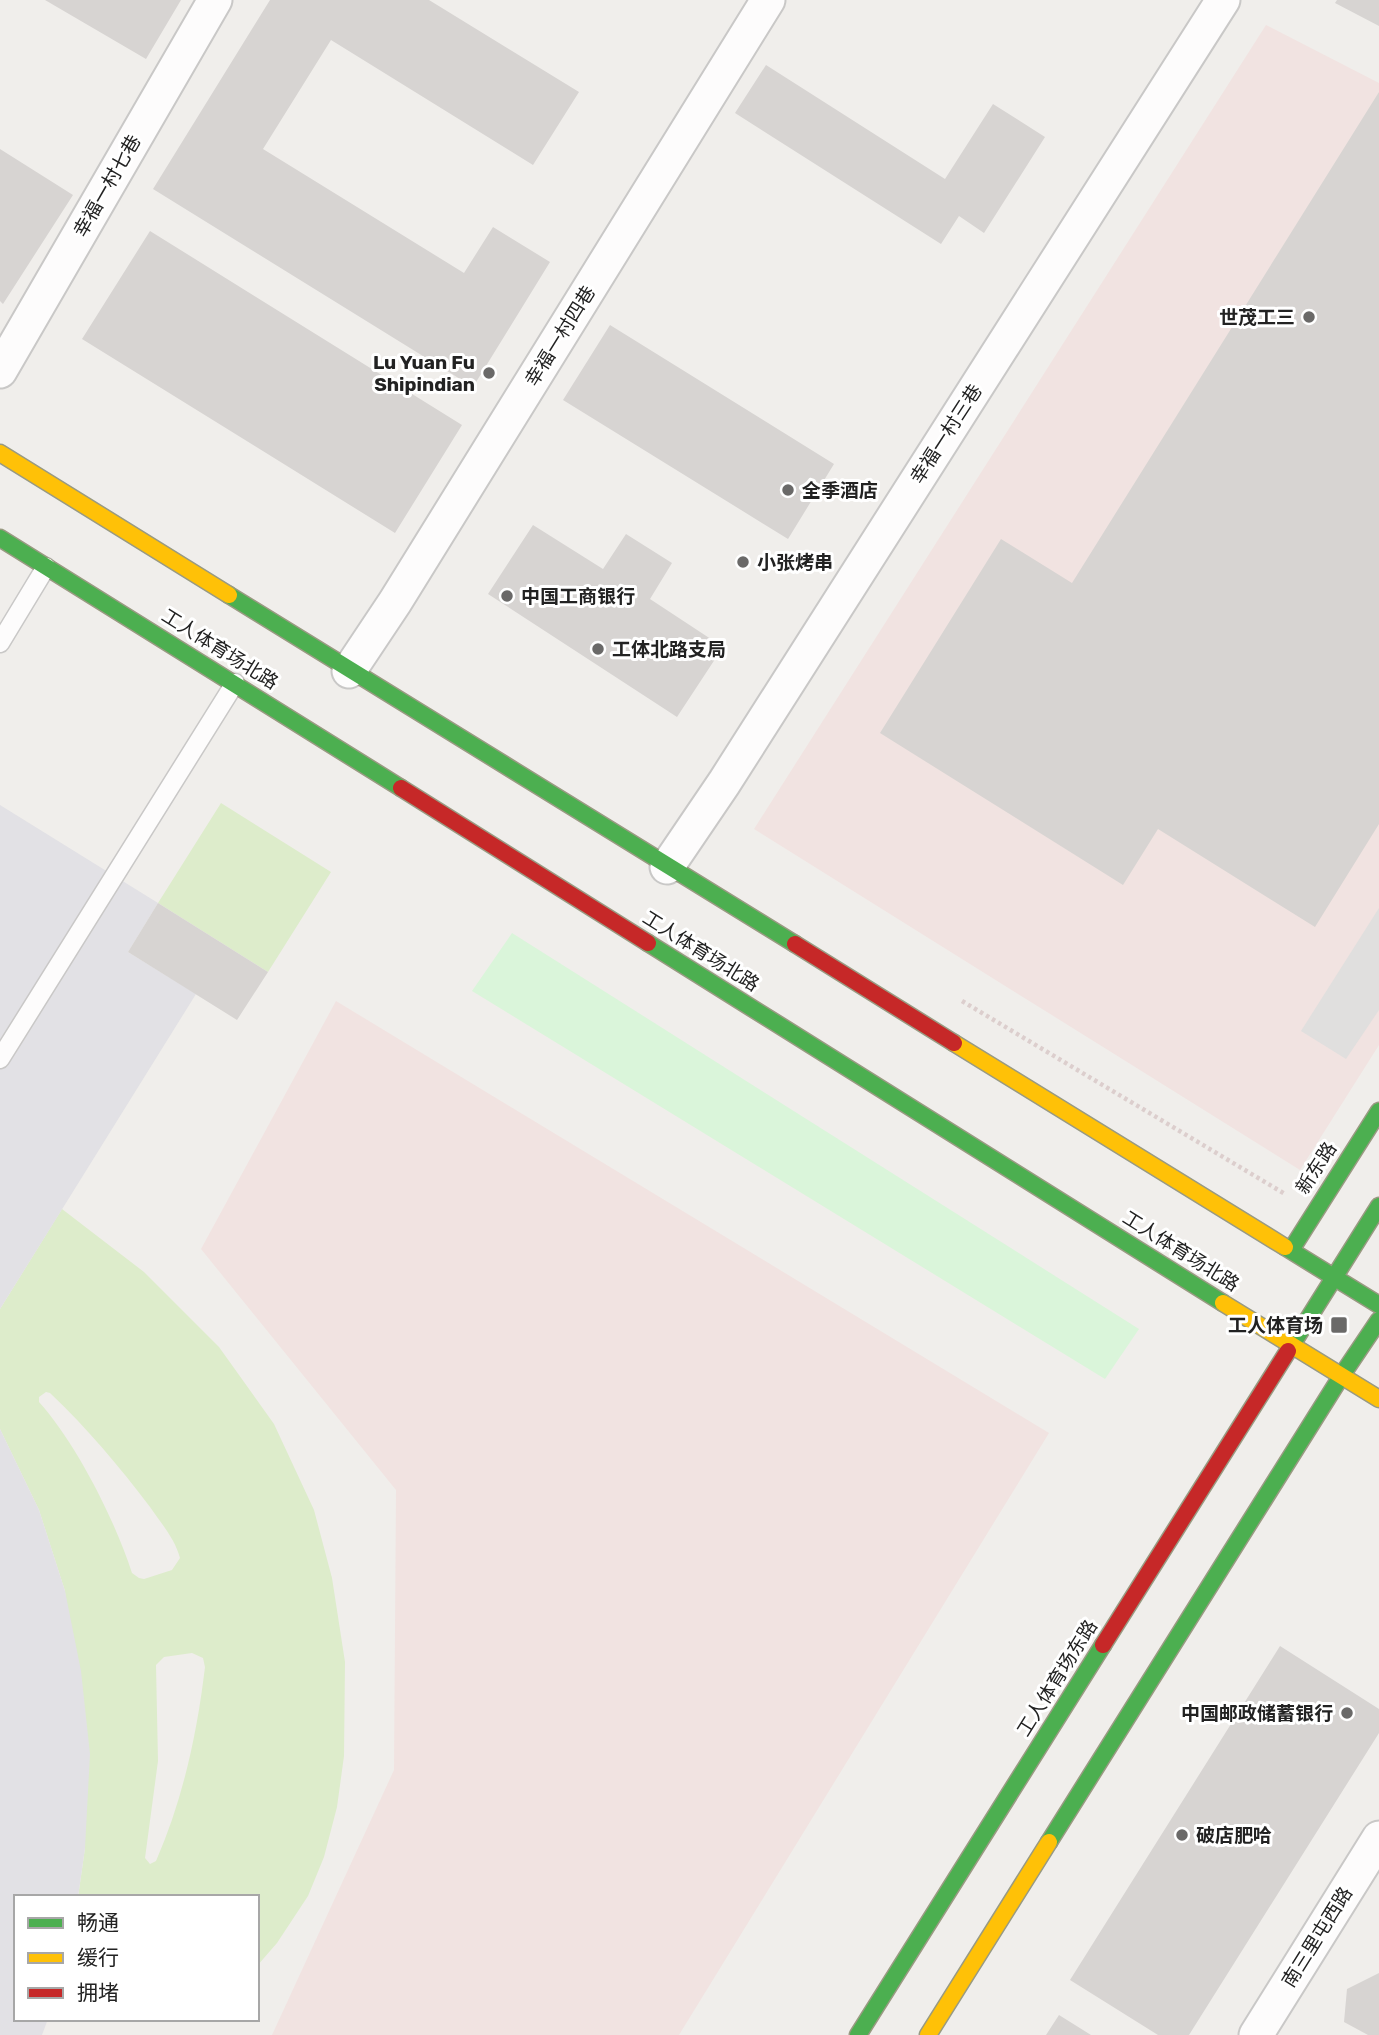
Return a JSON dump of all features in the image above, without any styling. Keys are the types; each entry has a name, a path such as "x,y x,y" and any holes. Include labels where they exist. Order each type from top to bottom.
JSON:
{"main road":[{"path":"0,453 1379,1305"},
{"name":"工人体育场北路","path":"0,538 1379,1399"},
{"name":"新东路","path":"1291,1250 1312,1212 1379,1111"},
{"path":"1334,1278 1379,1206"},
{"name":"工人体育场东路","path":"858,2035 1334,1278"},
{"path":"928,2035 1379,1320"}],"street":[{"name":"幸福一村七巷","path":"0,371 215,0"},
{"name":"幸福一村四巷","path":"349,671 768,0"},
{"name":"幸福一村三巷","path":"667,867 724,783 1223,0"},
{"name":"南三里屯西路","path":"1256,2035 1379,1838"}],"lane":[{"path":"0,643 46,567"},
{"path":"0,1059 235,683"}],"shaded area":[{"path":"1266,25 1379,83 1379,1045 1300,1170 754,829"},
{"path":"0,805 158,903 128,952 196,994 0,1309"},
{"path":"1379,908 1379,1010 1346,1059 1301,1031"},
{"path":"336,1001 1049,1433 679,2035 272,2035 394,1770 396,1490 201,1249"},
{"path":"0,1429 39,1510 65,1591 81,1671 90,1754 85,1848 78,1895 14,1895 14,2021 47,2021 42,2035 0,2035"}],"green space":[{"path":"221,803 331,872 268,972 158,903"},
{"path":"512,933 1139,1329 1105,1379 472,991"},
{"path":"62,1209 144,1272 219,1347 274,1424 314,1510 332,1578 345,1662 344,1756 337,1807 324,1857 308,1896 277,1943 259,1964 259,1895 78,1895 85,1848 65,1591 39,1510 0,1429 0,1309","holes":["46,1392 50,1393 102,1448 163,1525 180,1558 172,1570 144,1579 132,1573 116,1530 93,1483 67,1439 39,1402 39,1397","192,1653 203,1658 205,1667 198,1717 181,1790 166,1838 156,1861 150,1864 145,1858 158,1761 156,1665 164,1657"]}],"building":[{"path":"45,0 181,0 146,59"},
{"path":"270,0 429,0 579,92 533,165 331,40 263,149 464,273 493,227 550,262 473,387 153,189"},
{"path":"1337,0 1379,0 1379,26 1335,3"},
{"path":"766,65 945,179 993,104 1045,137 984,233 959,216 941,244 735,113"},
{"name":"世茂工三","path":"1379,92 1379,824 1315,927 1158,829 1123,885 880,733 1001,539 1072,583"},
{"path":"0,149 73,195 3,304 0,301"},
{"path":"150,231 462,425 395,533 82,339"},
{"path":"610,325 834,464 788,539 563,400"},
{"path":"533,525 603,569 626,534 672,563 650,599 723,647 677,717 488,594"},
{"path":"158,903 268,972 237,1020 128,952"},
{"path":"1280,1646 1379,1709 1379,1733 1189,2035 1158,2035 1070,1980"},
{"path":"1379,1973 1379,2035 1368,2035 1344,2022 1347,1989"},
{"path":"1059,2015 1091,2035 1046,2035"}],"traffic: fast":[{"path":"0,538 401,788"},
{"path":"229,595 795,944"},
{"path":"648,943 1223,1303"},
{"path":"1291,1250 1379,1111"},
{"path":"1288,1351 1379,1206"},
{"path":"1285,1247 1379,1305"},
{"path":"1049,1842 1379,1320"},
{"path":"858,2035 1103,1645"}],"traffic: slow":[{"path":"0,453 229,595"},
{"path":"954,1043 1285,1247"},
{"path":"1223,1303 1379,1399"},
{"path":"928,2035 1049,1842"}],"traffic: jam":[{"path":"401,788 648,943"},
{"path":"795,944 954,1043"},
{"path":"1103,1645 1288,1351"}],"place":[{"name":"世茂工三","path":"1309,317"},
{"name":"Lu Yuan Fu Shipindian","path":"489,373"},
{"name":"全季酒店","path":"788,490"},
{"name":"小张烤串","path":"743,562"},
{"name":"中国工商银行","path":"507,596"},
{"name":"工体北路支局","path":"598,649"},
{"name":"工人体育场","path":"1339,1325"},
{"name":"中国邮政储蓄银行","path":"1347,1713"},
{"name":"破店肥哈","path":"1182,1835"}]}
